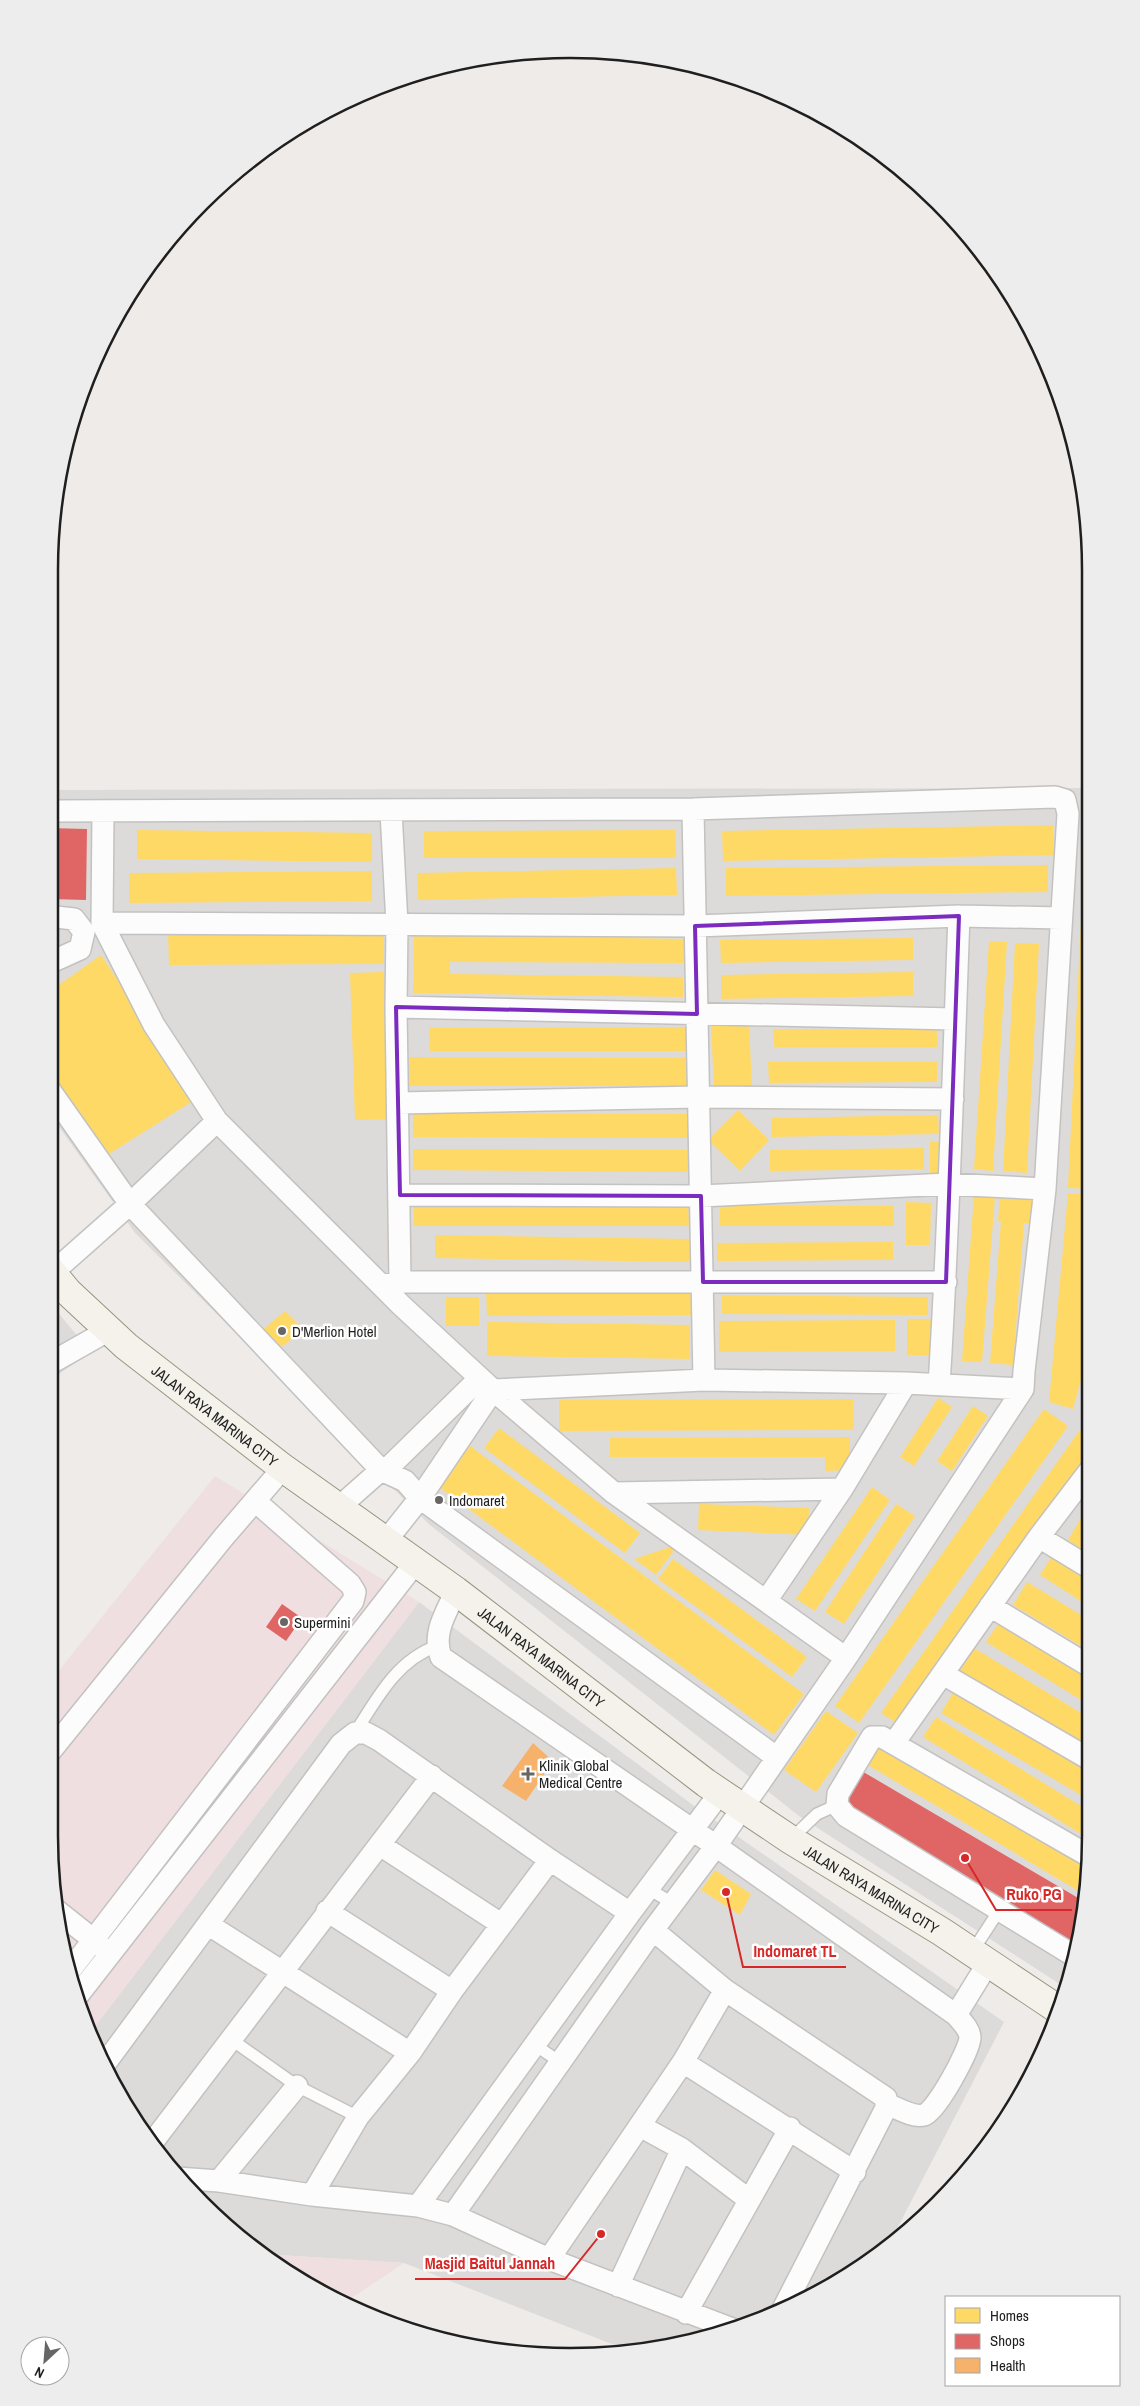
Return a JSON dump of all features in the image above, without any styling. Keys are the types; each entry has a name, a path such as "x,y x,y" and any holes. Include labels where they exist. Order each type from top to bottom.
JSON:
{"main road":[{"name":"JALAN RAYA MARINA CITY","path":"58,1280 126,1346 283,1468 456,1591 731,1800 791,1840 980,1957 1053,2006"}],"street":[{"path":"58,811 693,809 1061,798 1065,800 1068,814 1045,1189 1024,1380 846,1658 776,1757 731,1800 692,1832 630,1913 418,2206"},
{"path":"693,809 704,1380"},
{"path":"391,811 397,924 396,1007 400,1195 392,1284"},
{"path":"103,812 102,923 154,1025 217,1121 392,1284 402,1306 486,1384 614,1493 846,1658"},
{"path":"102,923 695,926 959,916 1061,918"},
{"path":"939,1386 946,1282 959,916"},
{"path":"58,917 74,920 84,932 80,949 58,959"},
{"path":"396,1007 955,1018"},
{"path":"398,1103 699,1097 953,1099"},
{"path":"58,1102 130,1204 382,1470 405,1482 420,1498 776,1757"},
{"path":"58,1264 130,1204 217,1121"},
{"path":"400,1195 701,1196 948,1184 1045,1189"},
{"path":"392,1284 946,1282"},
{"path":"58,1358 109,1330"},
{"path":"338,1508 486,1384 704,1380 906,1383 939,1386 1024,1380"},
{"path":"766,1601 842,1489 906,1383"},
{"path":"385,1542 420,1498 486,1384"},
{"path":"58,1742 283,1468"},
{"path":"894,1743 1039,1537 1082,1481"},
{"path":"614,1493 842,1489"},
{"path":"74,1965 353,1601 355,1592 350,1584 255,1501"},
{"path":"1039,1537 1082,1563"},
{"path":"82,1990 416,1562"},
{"path":"456,1591 438,1633 437,1646 441,1657 692,1832 716,1846 956,2015 967,2027 970,2037 964,2055 938,2102 929,2114 921,2116 888,2104"},
{"path":"990,1606 1082,1662"},
{"path":"942,1674 1082,1755"},
{"path":"109,2060 209,1926 341,1744 355,1733 366,1732 379,1740 550,1860 630,1913"},
{"path":"1069,1953 846,1816 837,1805 838,1794 872,1737 882,1737 1082,1852"},
{"path":"156,2138 232,2040 327,1911 432,1776"},
{"path":"453,2215 652,1930 716,1846 731,1800"},
{"path":"380,1845 501,1924"},
{"path":"312,2195 358,2118 410,2053 452,1991 550,1860"},
{"path":"327,1911 452,1991"},
{"path":"64,1916 111,1953"},
{"path":"209,1926 410,2053"},
{"path":"652,1930 725,1990 886,2098 888,2104 855,2172 788,2300"},
{"path":"956,2015 980,1957"},
{"path":"549,2259 683,2062 725,1990"},
{"path":"683,2062 790,2128 855,2172"},
{"path":"219,2181 297,2086"},
{"path":"640,2126 682,2150 748,2199"},
{"path":"686,2313 748,2199 790,2128"},
{"path":"618,2286 682,2150"},
{"path":"190,2179 219,2181 312,2195 418,2206 453,2215 549,2259 721,2325"}],"lane":[{"path":"355,1733 389,1680 420,1652 437,1646"},
{"path":"289,1684 311,1698"},
{"path":"791,1840 817,1814 837,1805"},
{"path":"188,1817 207,1830"},
{"path":"649,1889 672,1903"},
{"path":"980,1957 1000,1909"},
{"path":"232,2040 297,2086 358,2118"},
{"path":"535,2045 560,2062"}],"highlighted area":[{"path":"959,916 946,1282 703,1282 701,1196 400,1195 396,1007 697,1014 695,926"}],"shaded area":[{"path":"1082,788 1082,1836 1078,1903 1073,1936 1060,1984 799,1816 430,1525 135,1233 58,1126 58,790"},
{"path":"58,1313 91,1352 58,1375"},
{"path":"215,1476 419,1602 95,2027 75,1969 62,1903 58,1836 58,1672"},
{"path":"419,1602 697,1808 1004,2022 896,2232 882,2243 826,2280 797,2296 766,2309 703,2331 670,2339 617,2346 404,2263 275,2255 232,2221 185,2174 163,2148 126,2092 110,2063 95,2027"},
{"path":"275,2255 404,2263 350,2299 314,2280"}],"building: Homes":[{"path":"1053,825 1054,855 723,861 722,831"},
{"path":"137,830 372,833 372,862 137,859"},
{"path":"675,830 676,858 424,858 424,831"},
{"path":"1048,865 1048,892 726,896 726,868"},
{"path":"676,868 677,895 418,900 417,873"},
{"path":"372,871 372,901 129,903 129,873"},
{"path":"1082,901 1082,1189 1068,1188"},
{"path":"384,931 384,964 169,965 168,932"},
{"path":"414,935 685,939 685,963 450,962 450,974 683,977 683,997 413,993"},
{"path":"913,938 913,960 721,963 720,940"},
{"path":"989,941 1007,942 993,1171 974,1169"},
{"path":"1015,943 1039,944 1027,1173 1003,1171"},
{"path":"101,955 196,1099 101,1159 58,1093 58,986"},
{"path":"384,972 389,1119 355,1120 350,973"},
{"path":"913,972 913,996 721,999 721,975"},
{"path":"749,1024 752,1086 714,1087 711,1025"},
{"path":"687,1027 688,1051 430,1051 429,1028"},
{"path":"773,1029 937,1029 938,1047 774,1047"},
{"path":"409,1057 689,1058 689,1086 409,1086"},
{"path":"768,1062 937,1062 937,1082 769,1083"},
{"path":"738,1110 769,1140 740,1171 708,1140"},
{"path":"413,1113 689,1114 689,1138 413,1137"},
{"path":"938,1115 939,1134 772,1137 771,1118"},
{"path":"930,1142 945,1142 945,1181 930,1181"},
{"path":"924,1148 924,1169 770,1171 770,1150"},
{"path":"413,1149 690,1150 690,1172 413,1170"},
{"path":"1068,1193 1082,1194 1082,1376 1073,1409 1049,1402"},
{"path":"974,1195 995,1197 982,1362 962,1361"},
{"path":"1000,1195 1037,1198 1035,1224 1024,1223 1013,1365 990,1363 1001,1221 998,1221"},
{"path":"414,1202 688,1203 689,1226 414,1226"},
{"path":"906,1202 931,1203 930,1245 906,1245"},
{"path":"720,1205 894,1206 894,1226 720,1226"},
{"path":"435,1235 689,1239 689,1262 435,1258"},
{"path":"893,1242 893,1260 717,1261 717,1243"},
{"path":"691,1290 691,1315 487,1316 486,1291"},
{"path":"722,1295 928,1297 928,1315 722,1314"},
{"path":"446,1297 479,1297 479,1326 446,1326"},
{"name":"D'Merlion Hotel","path":"285,1311 304,1330 276,1351 260,1332"},
{"path":"907,1319 934,1319 935,1355 907,1355"},
{"path":"895,1320 895,1351 719,1352 719,1321"},
{"path":"487,1322 690,1325 690,1359 487,1356"},
{"path":"938,1398 952,1407 914,1466 900,1457"},
{"path":"853,1399 854,1430 559,1431 559,1400"},
{"path":"973,1406 988,1416 952,1471 937,1461"},
{"path":"1044,1409 1068,1426 859,1723 835,1706"},
{"path":"499,1428 640,1533 625,1553 484,1448"},
{"path":"1079,1431 1082,1433 1082,1462 898,1724 881,1713"},
{"path":"850,1437 850,1470 825,1471 825,1457 610,1457 610,1438"},
{"path":"470,1446 804,1694 774,1735 439,1487"},
{"path":"872,1487 890,1500 815,1611 796,1599"},
{"path":"699,1504 809,1508 808,1535 698,1530"},
{"path":"896,1504 915,1516 844,1624 825,1612"},
{"path":"1081,1518 1082,1519 1082,1549 1068,1540"},
{"path":"679,1544 656,1575 634,1559"},
{"path":"1052,1556 1082,1575 1082,1602 1040,1575"},
{"path":"673,1559 807,1657 792,1677 658,1579"},
{"path":"1027,1582 1082,1616 1082,1647 1013,1605"},
{"path":"1000,1621 1082,1671 1082,1701 986,1642"},
{"path":"974,1648 1082,1714 1082,1745 960,1671"},
{"path":"954,1691 1082,1767 1082,1796 941,1713"},
{"path":"826,1711 858,1733 816,1792 784,1770"},
{"path":"936,1717 1082,1806 1082,1834 923,1737"},
{"path":"881,1744 1081,1864 1079,1891 868,1765"},
{"path":"715,1870 751,1894 740,1915 701,1890"}],"building: Shops":[{"path":"58,828 87,829 86,900 58,899"},
{"name":"Supermini","path":"282,1604 302,1618 286,1641 266,1627"},
{"path":"860,1770 1078,1898 1070,1950 837,1805"}],"building: Health":[{"name":"Klinik Global Medical Centre","path":"533,1743 553,1761 526,1801 502,1786"}],"place":[{"name":"D'Merlion Hotel","path":"282,1331"},
{"name":"Indomaret","path":"439,1500"},
{"name":"Supermini","path":"284,1622"},
{"name":"Klinik Global Medical Centre","path":"528,1774"},
{"name":"Ruko PG","path":"965,1858"},
{"name":"Indomaret TL","path":"726,1892"},
{"name":"Masjid Baitul Jannah","path":"601,2234"}]}
